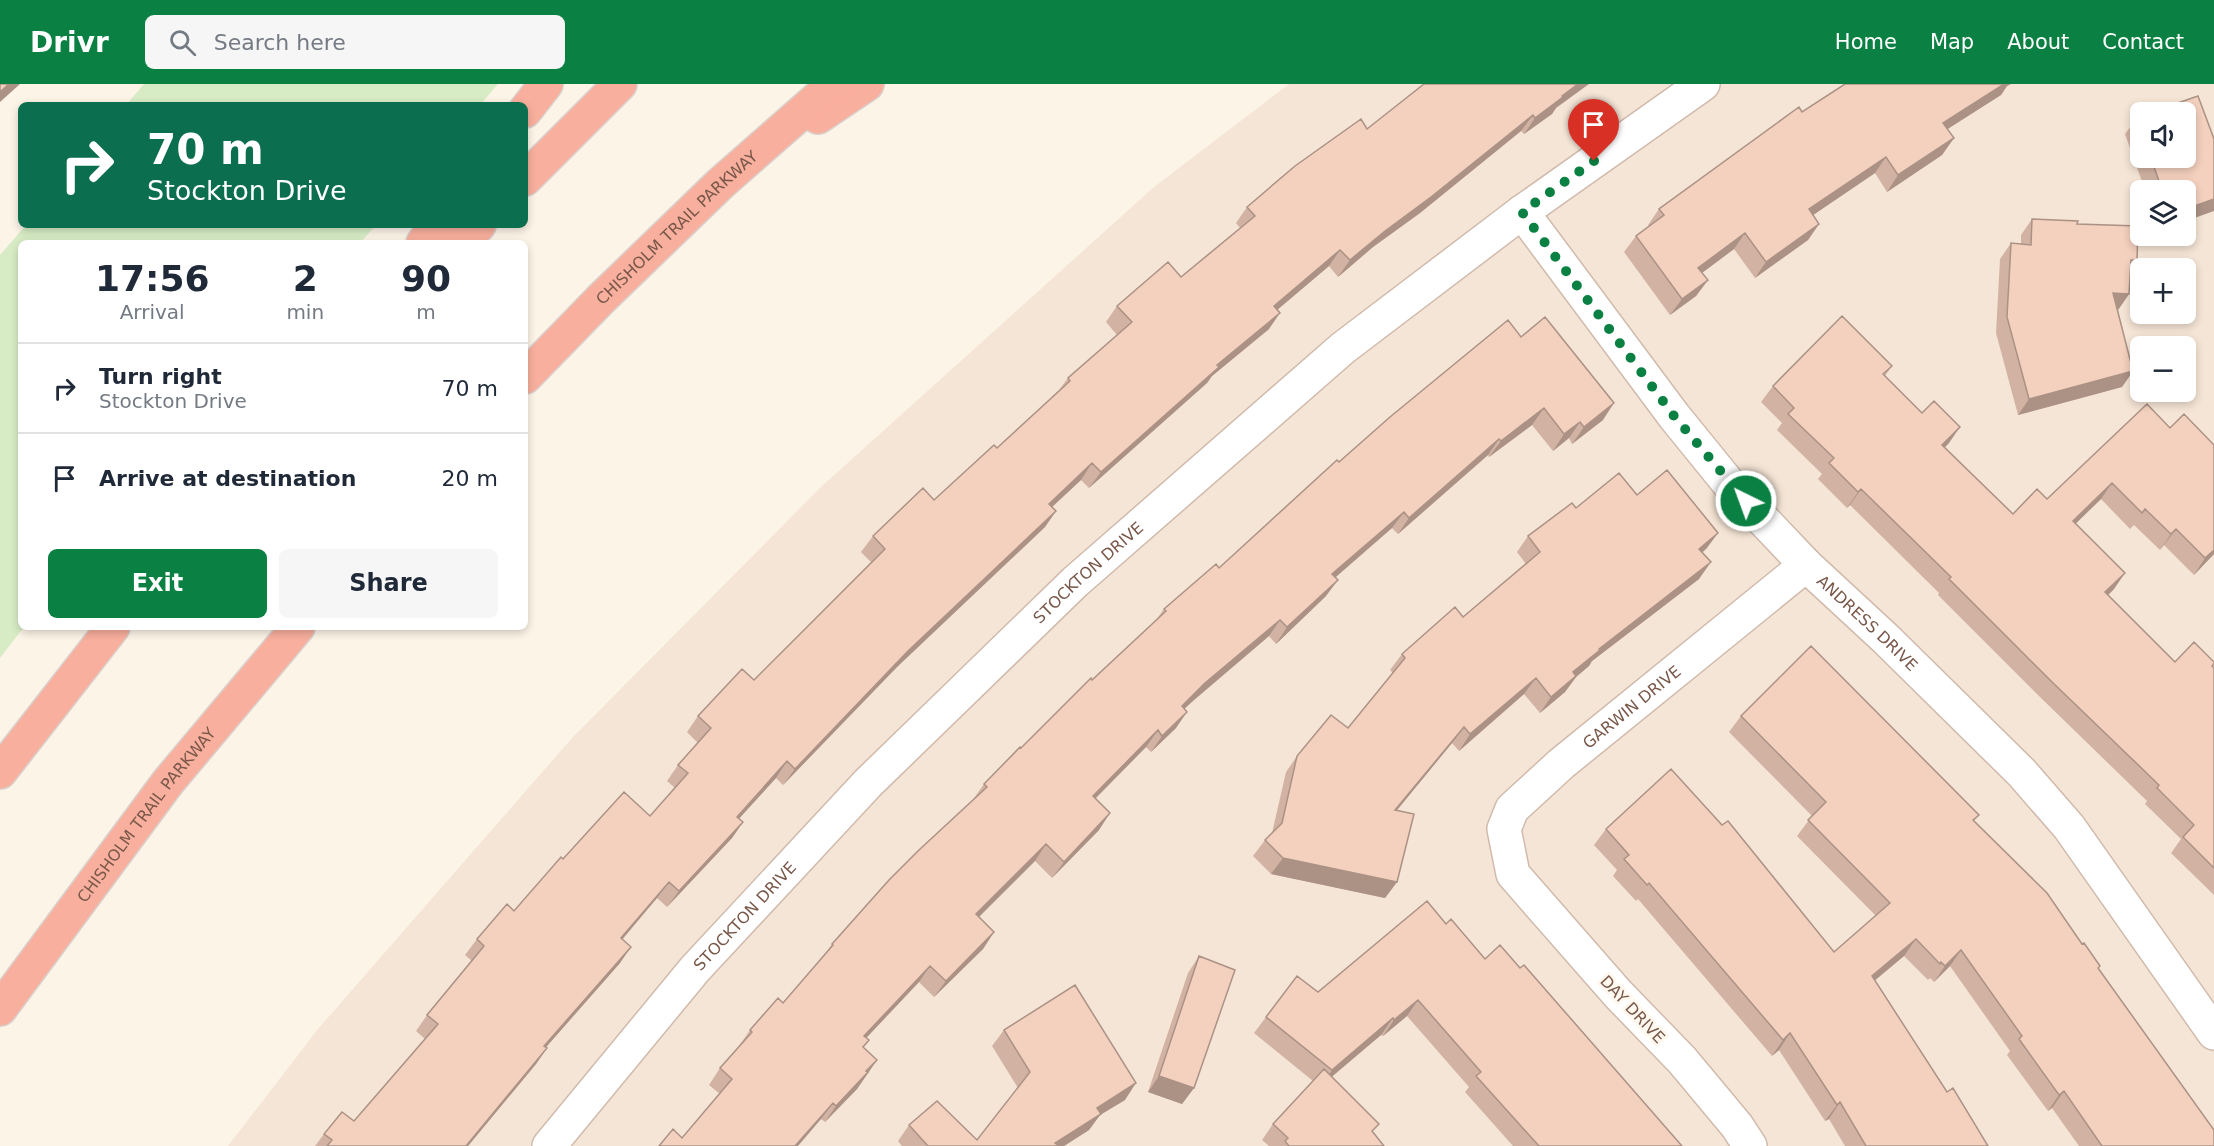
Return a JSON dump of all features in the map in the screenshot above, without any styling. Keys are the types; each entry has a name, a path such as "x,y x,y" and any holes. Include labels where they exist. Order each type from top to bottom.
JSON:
{"highway":[{"path":"528,107 546,84"},
{"path":"528,176 620,84"},
{"name":"CHISHOLM TRAIL PARKWAY","path":"528,374 601,299 720,184 834,84"},
{"path":"720,184 867,84"},
{"path":"425,240 435,228"},
{"path":"464,240 476,228"},
{"path":"0,772 111,630"},
{"name":"CHISHOLM TRAIL PARKWAY","path":"0,1009 168,782 295,630"}],"street":[{"name":"STOCKTON DRIVE","path":"549,1146 695,969 868,783 1067,590 1343,348 1522,212 1703,84"},
{"name":"ANDRESS DRIVE","path":"1522,212 1674,416 1730,485 1806,565 1886,639 2022,773 2069,828 2214,1033"},
{"name":"GARWIN DRIVE","path":"1513,874 1504,829 1512,809 1561,764 1806,565"},
{"name":"DAY DRIVE","path":"1513,874 1617,993 1682,1060 1737,1126 1750,1146"}],"shaded area":[{"path":"1289,84 2214,84 2214,1146 228,1146 318,1029 572,738 822,486 1154,187"}],"green space":[{"path":"144,84 498,84 483,102 129,102"},
{"path":"23,228 373,228 363,240 18,240 18,630 22,630 0,658 0,255"}],"building":[{"path":"0,84 9,84 0,92"},
{"path":"1424,84 1578,84 1535,118 1533,115 1350,260 1340,250 1274,306 1280,313 1217,365 1219,367 1101,472 1092,463 1049,504 1056,511 908,651 795,769 787,761 737,817 743,822 679,891 669,882 621,938 631,947 544,1046 547,1048 466,1146 327,1146 332,1140 324,1134 342,1112 354,1121 438,1024 427,1015 484,946 477,939 507,904 514,911 561,857 563,859 624,792 650,816 688,773 678,765 711,728 698,716 742,669 754,680 885,549 873,536 923,488 934,500 994,445 997,448 1070,381 1068,378 1132,322 1117,306 1168,262 1181,277 1255,216 1247,207 1295,166 1361,119 1367,129"},
{"path":"1845,84 2004,84 1943,123 1954,138 1898,175 1886,157 1809,209 1819,224 1766,262 1745,233 1698,268 1708,280 1682,299 1636,236 1664,215 1659,209 1799,107 1802,112"},
{"path":"2198,96 2214,139 2214,199 2196,205 2196,180 2159,180 2154,168 2196,168 2196,102 2181,102"},
{"path":"2032,219 2078,221 2077,224 2130,226 2130,246 2137,246 2137,258 2130,258 2129,294 2113,293 2130,359 2130,372 2029,399 2007,317 2011,243 2031,245"},
{"path":"1842,316 1892,366 1883,374 1922,413 1934,401 1960,427 1942,445 2013,514 2037,489 2047,499 2147,404 2170,428 2184,414 2214,445 2214,550 2205,558 2176,529 2171,534 2145,509 2142,513 2112,483 2073,521 2125,573 2105,592 2175,662 2194,642 2214,662 2212,666 2214,668 2214,868 2183,837 2194,825 2157,788 2159,785 2051,681 1949,579 1951,577 1861,489 1858,492 1829,463 1834,458 1788,414 1794,408 1773,386"},
{"path":"1545,317 1614,403 1584,427 1580,422 1564,434 1544,408 1501,441 1499,439 1409,518 1404,512 1332,574 1338,580 1287,627 1280,620 1205,683 1182,706 1187,712 1162,736 1158,730 1093,796 1110,813 1064,862 1046,844 976,914 994,932 946,981 930,966 864,1036 869,1040 863,1047 877,1060 836,1106 833,1103 795,1146 659,1146 673,1129 682,1138 732,1079 720,1068 778,998 783,1003 889,880 987,787 984,784 1091,678 1092,680 1166,611 1164,609 1216,564 1219,568 1337,460 1339,462 1508,320 1521,337"},
{"path":"1667,470 1718,533 1699,549 1711,562 1599,649 1573,672 1576,676 1551,697 1536,678 1470,734 1464,727 1395,810 1414,814 1397,882 1283,858 1265,840 1282,823 1297,756 1331,715 1348,728 1405,658 1402,654 1455,607 1463,617 1540,552 1528,536 1572,503 1576,508 1619,473 1637,495"},
{"path":"1811,646 1979,815 1973,820 2047,893 2214,1130 2214,1146 2102,1146 2064,1091 2059,1095 2019,1039 2022,1036 1961,950 1945,966 1941,962 1940,964 1916,939 1872,976 1947,1092 1953,1088 1988,1146 1866,1146 1840,1102 1837,1105 1790,1033 1783,1040 1649,883 1647,885 1624,859 1629,855 1606,829 1671,769 1722,825 1728,821 1834,952 1890,903 1808,820 1826,802 1741,716"},
{"path":"1427,901 1446,924 1451,919 1485,959 1500,945 1520,968 1524,965 1682,1146 1539,1146 1476,1076 1481,1072 1418,1000 1394,1020 1393,1018 1332,1070 1266,1017 1297,976 1318,992"},
{"path":"1199,956 1235,970 1194,1088 1159,1076"},
{"path":"1075,985 1136,1083 1097,1108 1101,1114 1055,1143 1059,1146 928,1146 909,1125 937,1101 977,1140 1030,1072 1004,1030"},
{"path":"1324,1069 1379,1124 1372,1131 1384,1146 1289,1146 1285,1141 1288,1138 1273,1124"}],"route":[{"path":"1594,161 1522,212 1674,416 1730,485 1746,501"}]}
